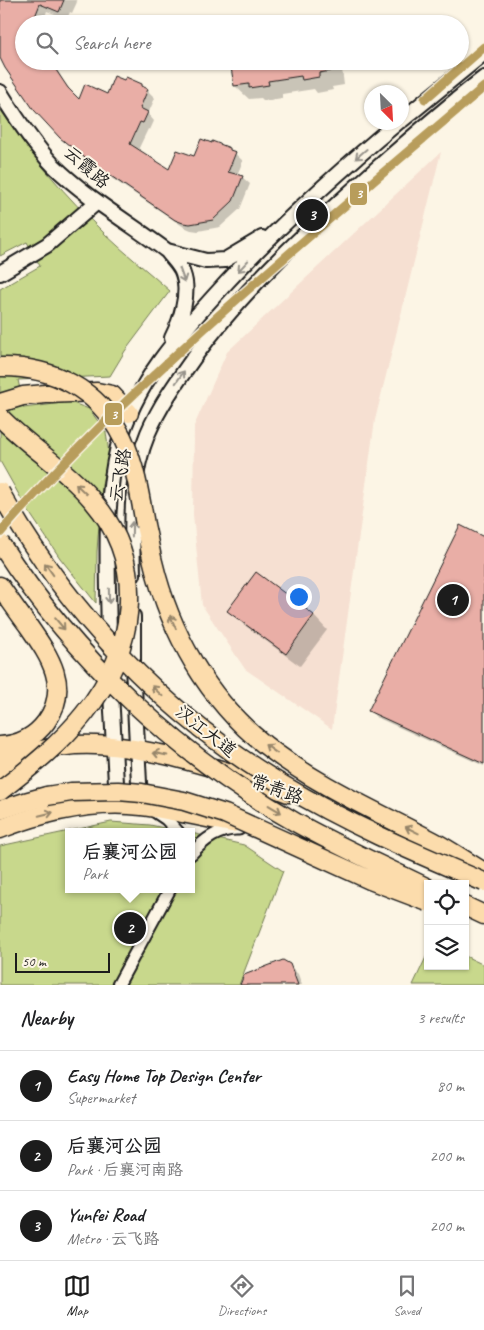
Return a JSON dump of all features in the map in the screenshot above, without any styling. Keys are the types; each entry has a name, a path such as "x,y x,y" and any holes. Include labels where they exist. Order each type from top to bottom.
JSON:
{"main road":[{"path":"0,367 30,368 51,374 71,383 95,401 114,423 132,465 142,504 153,562 167,607 183,645 210,687 233,716 265,746 295,766 371,810 434,842 484,874"},
{"path":"0,403 23,396 97,392 112,395 129,412"},
{"path":"0,417 83,490 103,514 118,542 127,571 129,600 126,629 121,649 113,668 94,700 62,738 0,791"},
{"name":"汉江大道","path":"0,492 31,544 76,606 129,664 187,717 249,764 316,805 434,861 484,882"},
{"name":"汉江大道","path":"0,543 34,591 83,652 138,707 190,751 230,780 296,822 424,886"},
{"path":"0,586 50,659 57,678 55,703 49,717 28,738 18,743 0,746"},
{"name":"常青路","path":"0,761 49,748 76,745 115,746 137,749 216,767 332,810 484,874"},
{"path":"0,776 49,748"},
{"path":"0,810 47,796 71,792 118,791 163,796 225,814 370,880 424,900"},
{"path":"0,829 54,812 92,806 141,806 225,822 287,838 347,861 424,895"},
{"path":"469,908 484,915"},
{"path":"469,915 484,921"}],"street":[{"path":"469,65 484,53"},
{"path":"409,114 463,70"},
{"name":"云飞路","path":"141,806 133,666 132,544 133,493 138,465 148,433 178,379 208,339 262,276 343,199 456,99 484,78"},
{"name":"云霞路","path":"0,92 21,126 54,166 97,202 143,232 167,252"},
{"name":"云飞路","path":"117,805 109,666 108,533 111,489 118,448 129,412 143,385 161,358 246,261 328,183 389,130"},
{"path":"0,273 47,245 97,202"},
{"path":"167,252 206,261 226,260 282,226"},
{"path":"161,358 178,326 186,293 183,273 167,252"},
{"path":"141,806 166,819 174,828"},
{"path":"195,850 214,834 230,829 255,831 287,838"},
{"path":"118,985 168,893"}],"shaded area":[{"path":"441,152 375,420 332,729 245,669 202,605 193,515 194,426 227,352"}],"green space":[{"path":"0,109 36,159 91,221 170,291 125,351 110,376 18,380 24,408 70,402 89,409 106,432 109,454 102,484 97,551 96,603 60,558 27,509 0,461 0,289 40,266 27,242 0,256"},
{"path":"111,822 164,828 83,828"},
{"path":"65,832 65,893 195,893 195,834 244,845 283,871 239,985 0,985 0,846"},
{"path":"469,958 484,965 484,985 413,985 424,962 424,970 469,970"}],"building":[{"path":"0,0 64,0 59,12 40,4 36,15 15,15 15,70 56,70 68,88 79,99 85,84 107,94 114,76 124,80 126,77 142,84 142,86 148,89 140,108 148,112 143,123 140,122 130,144 169,169 177,150 194,156 201,139 230,148 230,150 236,152 228,172 243,176 233,201 213,220 190,224 175,220 89,161 60,138 34,110 0,58"},
{"path":"231,70 331,71 319,73 319,77 302,80 301,76 268,81 269,85 249,88 249,84 234,86"},
{"path":"460,525 484,537 484,764 368,711"},
{"path":"256,572 314,615 286,654 227,611"},
{"path":"283,960 290,964 298,985 240,985 244,975"}],"metro line":[{"name":"3","path":"469,60 484,47"},
{"name":"3","path":"425,99 458,70"},
{"name":"3","path":"0,533 74,453 179,352 309,236 484,87"}],"place":[{"name":"Yunfei Road","path":"312,215"},
{"name":"Easy Home Top Design Center","path":"453,600"},
{"name":"后襄河公园","path":"130,928"}]}
